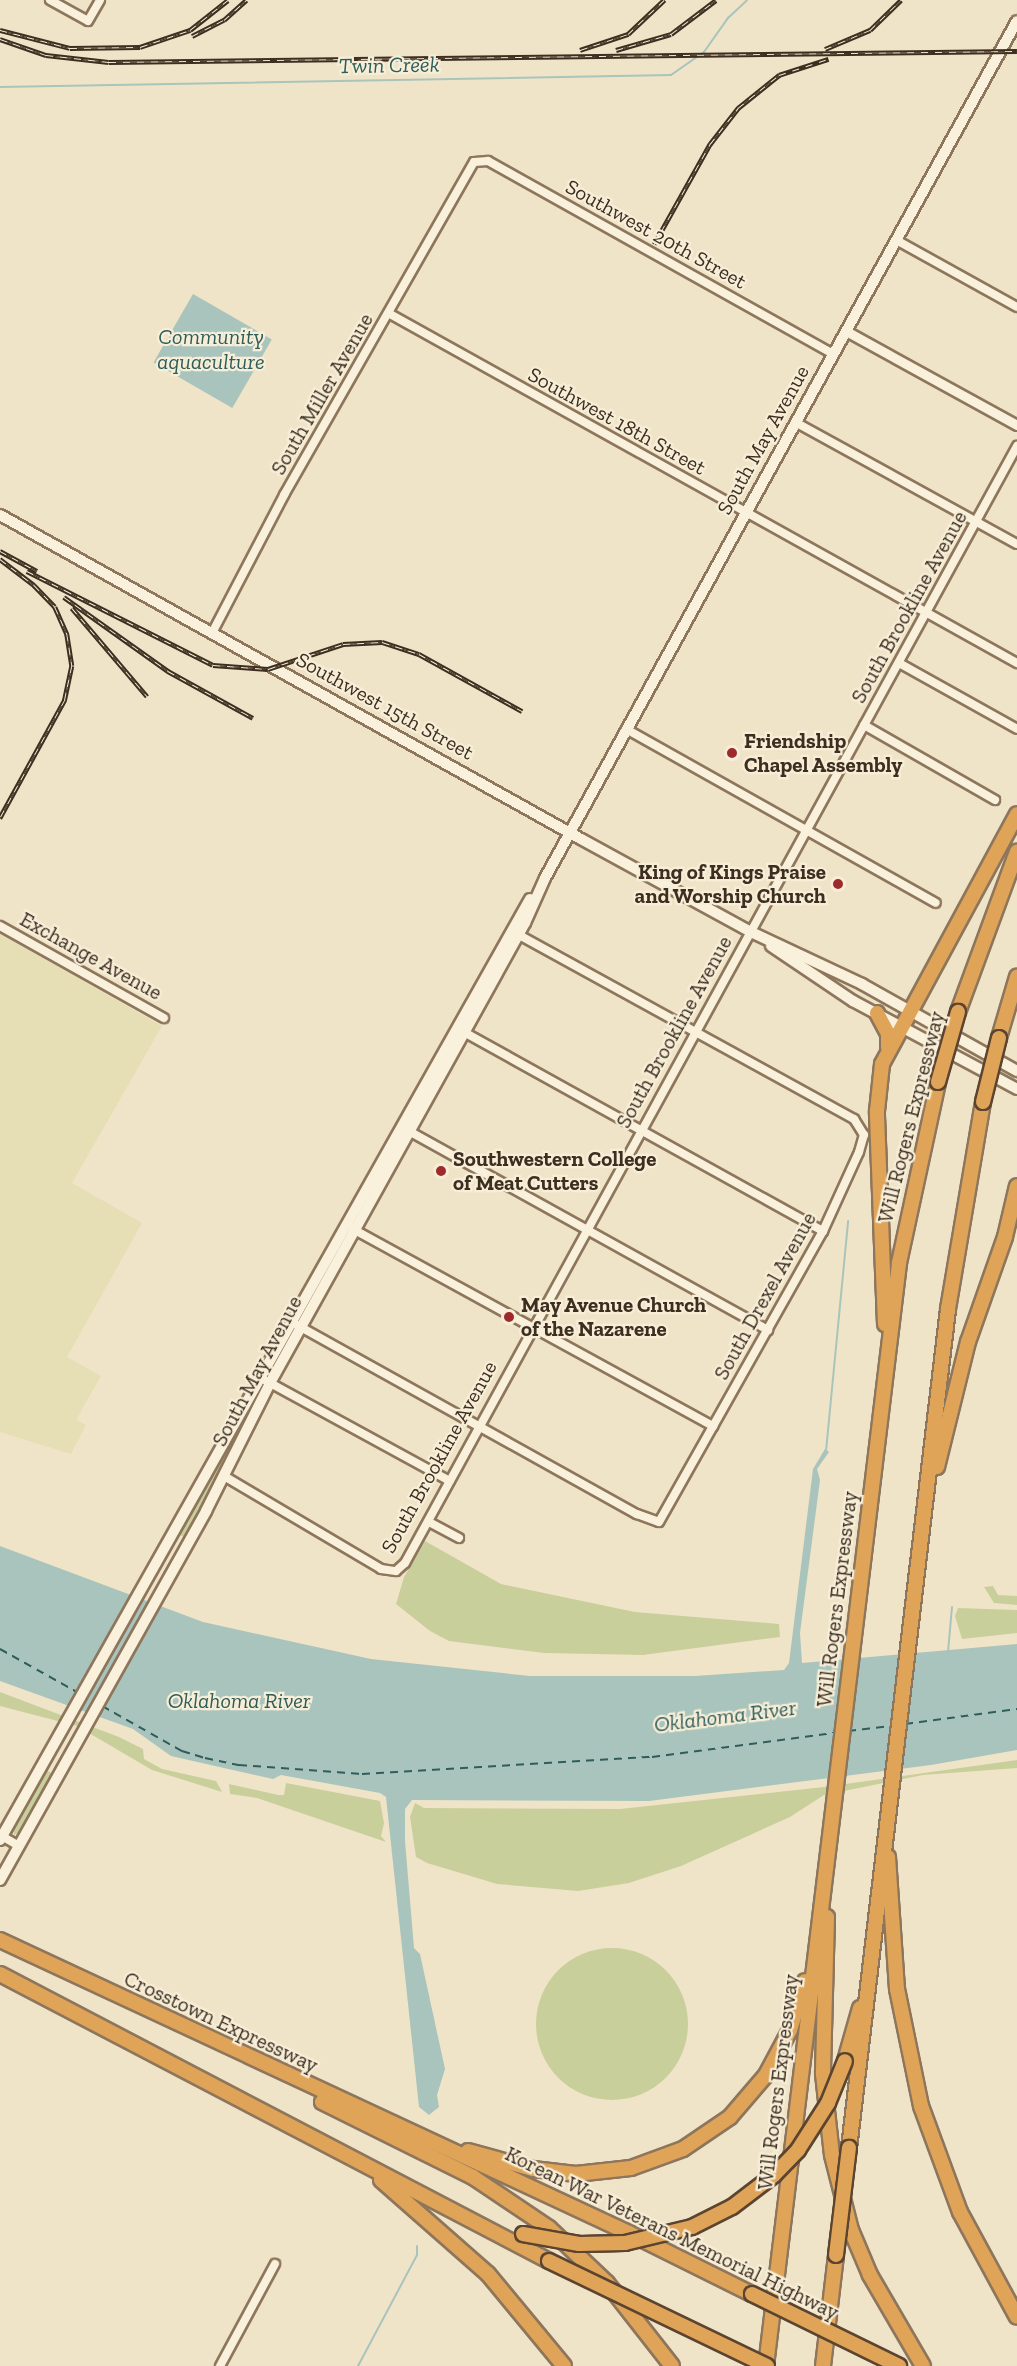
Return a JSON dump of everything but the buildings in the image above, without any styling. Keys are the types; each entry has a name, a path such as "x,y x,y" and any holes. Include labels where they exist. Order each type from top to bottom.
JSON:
{"highway":[{"path":"888,1049 1017,814"},
{"name":"Will Rogers Expressway","path":"766,2366 862,1564 910,1201 938,1082 958,1012 1017,852"},
{"path":"823,2366 958,1233 983,1102 1017,977"},
{"path":"877,1013 888,1034 888,1049 877,1097 888,1356"},
{"path":"924,1521 968,1342 1002,1247 1017,1186"},
{"path":"885,1832 898,2000 921,2106 960,2212 1017,2317"},
{"path":"827,1858 823,2056 832,2155 851,2230 870,2275 923,2366"},
{"path":"426,2139 533,2169 576,2174 631,2168 683,2149 730,2117 776,2060 794,2020 817,1933"},
{"name":"Crosstown Expressway","path":"1,1941 426,2139"},
{"path":"0,1974 449,2210 766,2366"},
{"path":"449,2210 523,2234 579,2244 625,2243 676,2232 725,2211 765,2183 798,2150 828,2103 846,2061 868,1980"},
{"path":"147,2011 506,2197 558,2235 594,2268 630,2308 672,2366"},
{"name":"Korean War Veterans Memorial Highway","path":"426,2139 899,2366"},
{"path":"359,2161 488,2274 564,2366"}],"main road":[{"name":"South May Avenue","path":"1,1837 168,1538 266,1381 1017,21"},
{"name":"Southwest 15th Street","path":"0,515 751,932 862,984 1017,1071"},
{"name":"Southwest 15th Street","path":"751,932 853,1001 1017,1089"},
{"path":"853,1001 862,984"},
{"name":"South May Avenue","path":"0,1880 224,1476 266,1381"}],"street":[{"path":"50,0 88,21 100,0"},
{"name":"Southwest 20th Street","path":"465,174 474,162 489,161 833,354"},
{"name":"South Miller Avenue","path":"212,633 284,495 390,314 465,174"},
{"path":"896,240 1017,307"},
{"name":"Southwest 18th Street","path":"390,314 1017,663"},
{"path":"846,331 1017,425"},
{"path":"795,422 1017,544"},
{"name":"South Brookline Avenue","path":"224,1476 381,1569 396,1571 429,1522 477,1426 585,1228 696,1032 1017,446"},
{"path":"899,663 1017,729"},
{"path":"864,725 995,800"},
{"path":"626,729 808,829 936,903"},
{"name":"Exchange Avenue","path":"0,926 165,1018"},
{"path":"514,932 696,1032"},
{"path":"460,1030 823,1231"},
{"name":"South Drexel Avenue","path":"477,1426 637,1514 659,1522 768,1330 848,1183 864,1135 854,1119 696,1032"},
{"path":"405,1129 768,1330"},
{"path":"351,1228 713,1426"},
{"path":"297,1325 477,1426"},
{"path":"266,1381 450,1481"},
{"path":"429,1522 459,1538"},
{"path":"1,1837 19,1846"},
{"path":"220,2366 275,2264"}],"shaded area":[{"path":"0,934 162,1026 72,1183 142,1223 67,1357 101,1376 76,1420 86,1425 71,1454 0,1432"}],"green space":[{"path":"255,1396 258,1398 185,1538 177,1533"},
{"path":"425,1541 501,1584 635,1612 779,1624 780,1637 643,1655 544,1653 449,1641 430,1631 396,1604 404,1577"},
{"path":"993,1586 998,1595 1017,1596 1017,1605 994,1603 984,1587"},
{"path":"958,1608 1017,1610 1017,1633 962,1639 955,1616"},
{"path":"0,1692 119,1737 143,1749 144,1759 162,1769 216,1781 222,1792 152,1770 77,1726 0,1706"},
{"path":"1017,1760 1017,1768 923,1775 824,1795 790,1817 681,1866 629,1883 578,1891 497,1884 427,1863 416,1857 410,1817 415,1803 424,1808 620,1809 824,1787"},
{"path":"46,1770 53,1774 22,1831 14,1835 13,1825"},
{"path":"286,1783 380,1801 384,1823 381,1836 386,1842 257,1798 230,1794 229,1784 284,1795"},
{"path":"612,1948 641,1953 666,1970 683,1995 688,2024 683,2053 666,2078 641,2095 612,2100 583,2095 558,2078 541,2053 536,2024 541,1995 558,1970 583,1953"}],"water":[{"name":"Community aquaculture","path":"193,294 272,340 232,408 154,362"},
{"name":"Oklahoma River","path":"825,1449 829,1452 817,1469 820,1480 800,1633 802,1663 1017,1644 1017,1750 931,1765 649,1801 412,1800 405,1809 405,1841 414,1948 420,1954 445,2069 437,2095 439,2107 429,2115 419,2107 386,1797 380,1793 281,1775 273,1779 171,1756 133,1729 0,1681 0,1546 203,1622 371,1659 530,1676 695,1676 784,1670 789,1663 813,1469"}],"waterway":[{"name":"Twin Creek","path":"0,87 671,75 704,52 728,18 747,0"},
{"path":"826,1451 848,1221"},
{"path":"948,1652 952,1607"},
{"path":"358,2366 417,2255 417,2246"}],"ferry route":[{"path":"0,1649 77,1692"},
{"path":"102,1706 182,1751 205,1758 239,1765 362,1774 652,1757 835,1733"},
{"path":"905,1724 1017,1709"},
{"path":"848,1731 891,1726"}],"railway":[{"path":"0,30 70,48 140,47 190,30 228,0"},
{"path":"192,36 224,20 246,0"},
{"path":"580,50 628,34 664,0"},
{"path":"616,50 671,34 716,0"},
{"path":"825,49 870,30 901,0"},
{"path":"0,39 46,55 109,62 1017,51"},
{"path":"654,244 710,144 738,108 779,75 828,59"},
{"path":"0,551 37,571"},
{"path":"0,559 34,585 55,607 67,634 72,666 65,700 0,818"},
{"path":"27,571 213,665 268,669 343,644 382,642 419,654 522,711"},
{"path":"64,597 168,671 253,718"},
{"path":"72,608 147,696"}],"place":[{"name":"Friendship Chapel Assembly","path":"732,753"},
{"name":"King of Kings Praise and Worship Church","path":"838,884"},
{"name":"Southwestern College of Meat Cutters","path":"441,1171"},
{"name":"May Avenue Church of the Nazarene","path":"509,1317"}]}
